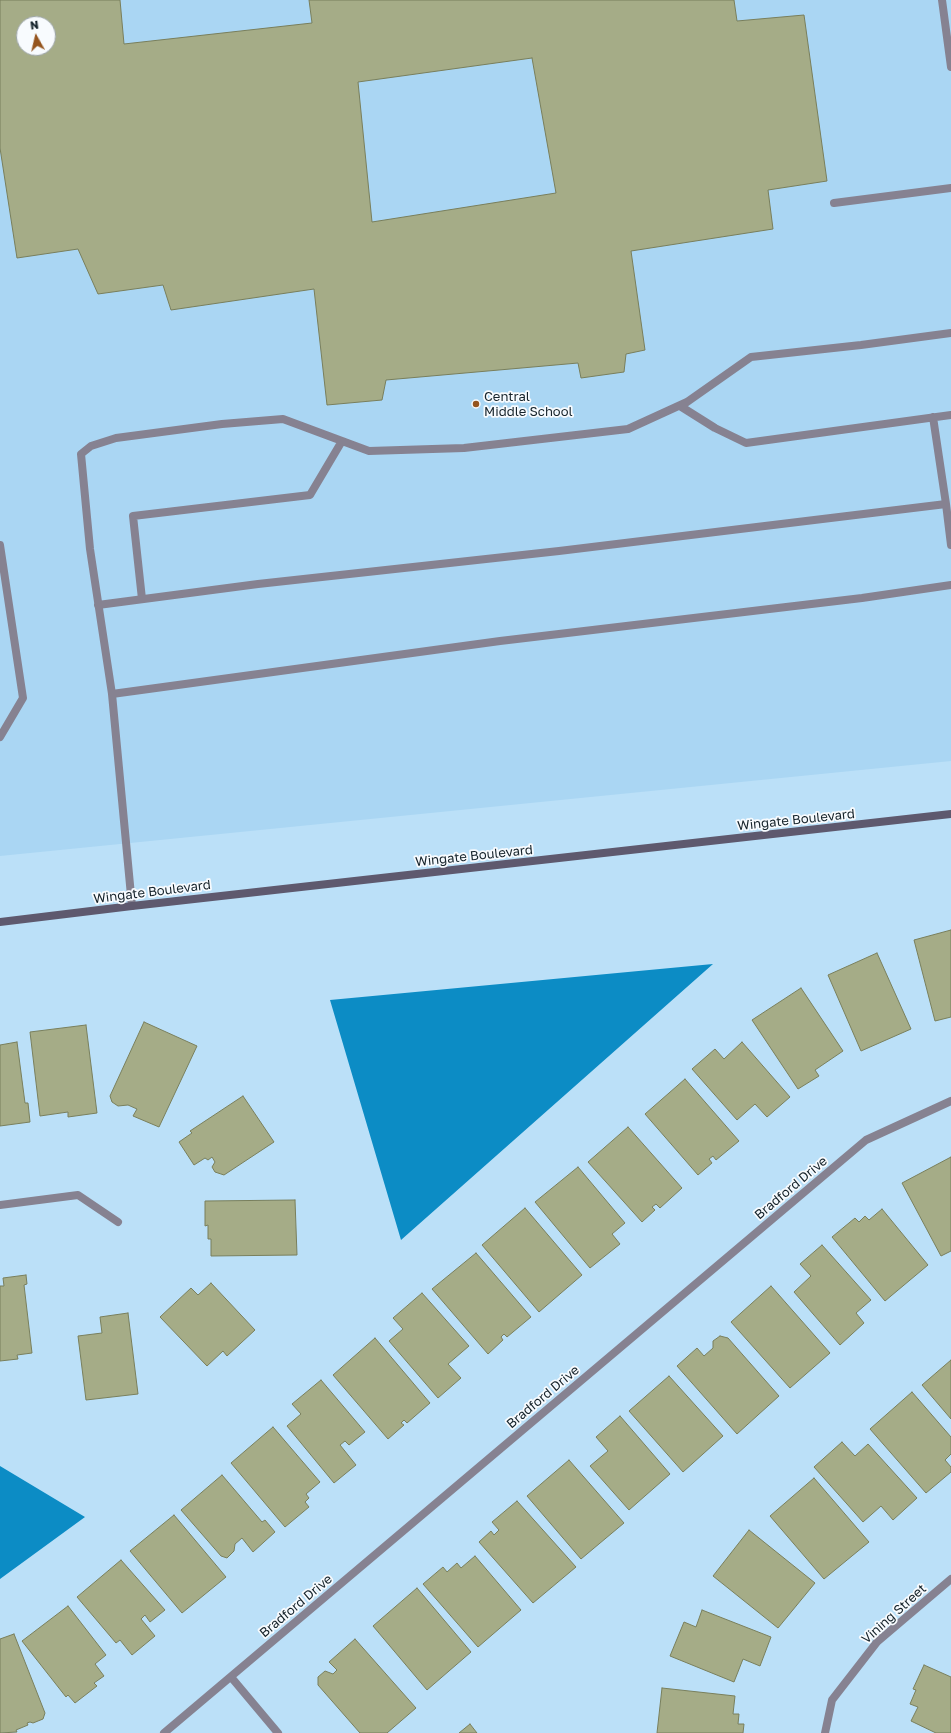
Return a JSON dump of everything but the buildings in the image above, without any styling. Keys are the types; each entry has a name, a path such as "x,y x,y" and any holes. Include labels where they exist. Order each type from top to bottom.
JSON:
{"street":[{"path":"942,0 951,67"},
{"path":"834,203 951,188"},
{"path":"132,906 112,694 90,549 81,454 91,446 116,438 222,424 283,419 369,451 464,448 628,429 680,406 751,357 951,333"},
{"path":"680,406 715,428 746,443 951,415"},
{"path":"933,417 951,545"},
{"path":"142,599 133,516 310,495 342,441"},
{"path":"98,605 258,584 559,551 946,504"},
{"path":"0,545 23,698 0,737"},
{"path":"112,694 500,641 862,598 951,585"},
{"name":"Wingate Boulevard","path":"0,922 951,814"},
{"name":"Bradford Drive","path":"164,1733 866,1140 951,1101"},
{"path":"0,1204 78,1195 118,1222"},
{"name":"Vining Street","path":"825,1733 832,1700 877,1642 951,1579"},
{"path":"231,1677 278,1733"}],"shaded area":[{"name":"Central Middle School","path":"0,0 951,0 951,761 0,856"}],"water":[{"path":"713,964 401,1240 330,1000"},
{"path":"0,1466 85,1517 0,1579"}],"place":[{"name":"Central Middle School","path":"476,404"}]}
